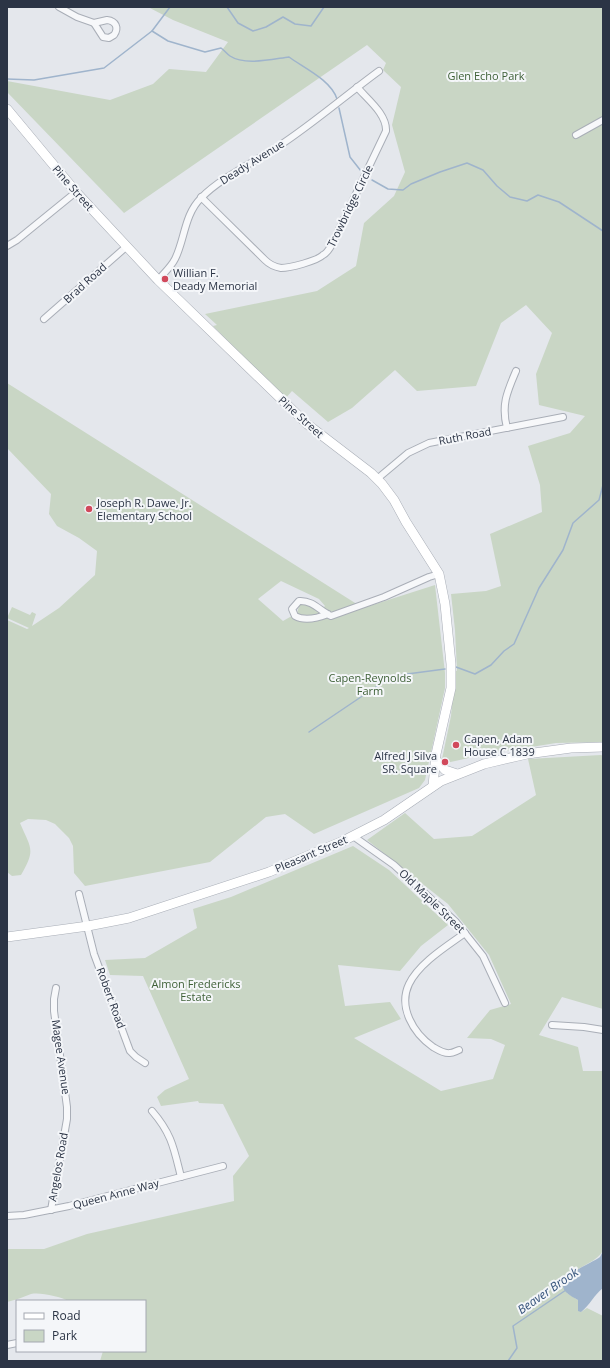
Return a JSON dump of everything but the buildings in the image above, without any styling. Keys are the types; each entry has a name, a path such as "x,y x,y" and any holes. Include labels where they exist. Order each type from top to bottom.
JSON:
{"street":[{"path":"59,7 94,24"},
{"name":"Deady Avenue","path":"158,280 175,259 188,218 194,206 201,197 220,182 280,145 379,71"},
{"name":"Trowbridge Circle","path":"201,197 264,260 271,264 282,268 289,267 324,255 331,246 386,131 382,116 357,87"},
{"name":"Pine Street","path":"7,109 76,192 158,280 307,424 361,465 377,479 391,495 406,522 439,574 445,604 451,683 449,701 435,759 433,786"},
{"path":"576,135 603,120"},
{"path":"7,246 17,240 76,192"},
{"name":"Brad Road","path":"44,319 126,247"},
{"path":"507,428 504,408 509,388 516,371"},
{"name":"Ruth Road","path":"377,479 399,460 423,445 444,439 563,417"},
{"path":"328,614 303,619 295,616 292,609 299,601 303,601 314,605 328,614 331,616 439,574"},
{"name":"Pleasant Street","path":"7,937 88,926 129,918 269,872 353,836 384,820 433,786 457,774 484,764 510,757 571,748 603,747"},
{"path":"435,759 445,770 457,774"},
{"name":"Old Maple Street","path":"353,836 394,865 447,912 483,956 505,1003"},
{"name":"Robert Road","path":"79,894 94,954 130,1051 144,1063"},
{"path":"459,1050 450,1053 442,1052 432,1046 421,1036 413,1025 408,1014 406,996 411,981 422,966 465,933"},
{"name":"Magee Avenue","path":"56,988 54,1011 68,1106 65,1125"},
{"path":"552,1025 603,1030"},
{"path":"152,1111 170,1138 181,1177"},
{"name":"Angelos Road","path":"51,1210 65,1125"},
{"name":"Queen Anne Way","path":"7,1216 24,1215 69,1206 223,1166"}],"green space":[{"name":"Glen Echo Park","path":"148,7 603,7 603,742 556,743 487,754 446,763 442,759 451,716 455,670 457,671 451,594 486,591 501,586 490,534 542,512 540,485 528,446 570,433 585,416 539,405 536,374 552,333 526,305 501,323 476,386 417,391 395,370 352,408 328,422 292,391 285,399 213,326 217,325 205,314 317,291 356,266 364,223 394,196 405,172 392,125 401,87 383,70 386,63 367,45 124,213 7,92 7,81 110,100 153,84 169,69 206,72 228,42 173,20"},
{"name":"Capen-Reynolds Farm","path":"7,383 363,608 435,585 445,673 445,688 425,780 419,788 314,834 285,814 266,817 210,862 85,886 74,873 73,846 69,838 55,824 46,820 28,819 20,823 29,844 29,860 21,875 12,876 7,872 7,620 27,629 29,628 7,618 12,607 30,615 32,612 36,614 32,626 59,608 95,575 97,551 79,538 57,526 49,514 51,494 7,448","holes":["281,581 319,599 325,606 322,609 309,604 300,603 297,613 283,621 258,599"]},
{"name":"Almon Fredericks Estate","path":"603,756 603,1009 562,997 539,1035 578,1047 583,1071 603,1071 603,1251 594,1260 572,1273 564,1283 567,1293 578,1300 581,1312 587,1308 603,1316 603,1361 100,1361 103,1352 146,1352 146,1300 66,1300 50,1295 31,1294 7,1302 7,1249 44,1249 87,1234 234,1201 233,1176 249,1156 223,1104 199,1103 198,1101 161,1106 157,1097 165,1090 189,1079 143,976 110,975 105,960 145,958 197,928 193,909 231,897 353,846 389,870 448,925 421,946 400,971 338,965 345,1006 390,1002 401,1019 354,1038 441,1091 493,1079 505,1045 491,1039 467,1038 490,1010 511,1004 489,955 448,904 367,840 405,813 434,839 472,836 536,795 528,759"}],"water":[{"path":"603,1251 603,1288 581,1312 578,1311 578,1300 567,1293 563,1287 564,1282 574,1272 600,1257"}],"waterway":[{"path":"7,79 34,80 104,68 152,31 170,7"},
{"path":"227,7 238,23 253,31 266,27 283,17 295,24 311,26 324,7"},
{"path":"152,31 168,41 205,52 221,48 230,56 243,61 259,61 289,57 323,80 334,92 337,99"},
{"path":"339,108 350,157 361,171"},
{"path":"372,180 388,189 403,190 411,184 467,163 483,170 497,186 510,197 527,201 538,195 559,202 603,231"},
{"path":"456,667 475,674 491,665 504,651 514,644 539,588 563,550 573,523 599,500 603,485"},
{"path":"309,732 392,676 445,669"},
{"name":"Beaver Brook","path":"508,1361 517,1348 513,1326 566,1290"}],"place":[{"name":"Willian F. Deady Memorial","path":"165,279"},
{"name":"Joseph R. Dawe, Jr. Elementary School","path":"89,509"},
{"name":"Capen, Adam House C 1839","path":"456,745"},
{"name":"Alfred J Silva SR. Square","path":"445,762"}]}
